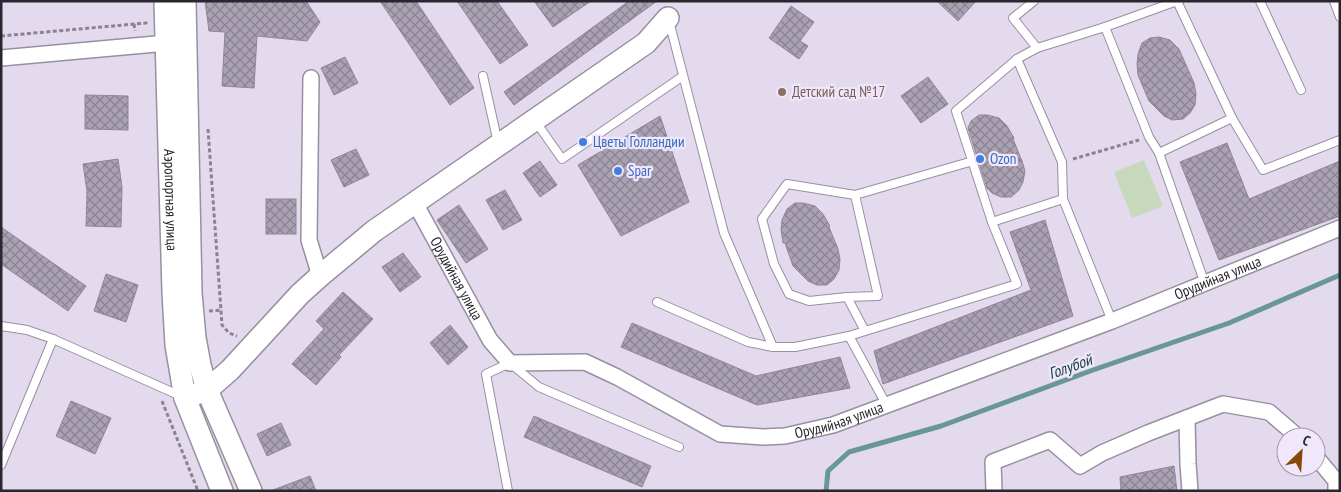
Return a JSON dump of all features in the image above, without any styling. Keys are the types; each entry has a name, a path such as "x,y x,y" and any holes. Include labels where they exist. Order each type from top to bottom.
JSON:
{"main road":[{"name":"Аэропортная улица","path":"172,3 167,43 173,292 176,345 185,398"},
{"name":"Аэропортная улица","path":"172,3 195,338 207,390"},
{"path":"222,491 185,398 207,390 230,370 300,294 374,231 646,43 668,18"},
{"path":"207,390 251,491"}],"street":[{"path":"1,58 167,43"},
{"path":"311,78 308,240 320,276"},
{"name":"Орудийная улица","path":"415,203 490,340 510,363 585,362 617,377 720,434 763,437 785,436 833,425 1112,321 1340,228"},
{"path":"994,491 993,462 1050,440 1080,466 1102,453 1148,433 1223,404 1269,412 1286,427"},
{"path":"1187,418 1190,491"},
{"path":"1326,470 1336,481 1336,491"}],"lane":[{"path":"1034,1 1013,18 1037,48"},
{"path":"657,302 748,342 773,347 795,347 849,336 1017,284 992,222 956,111 1018,59 1037,48 1105,27 1177,1 1232,118 1263,170 1340,140"},
{"path":"1260,1 1301,90"},
{"path":"1334,1 1340,17"},
{"path":"668,18 724,233 773,347"},
{"path":"1105,27 1149,137 1159,153 1205,284"},
{"path":"1018,59 1062,162 1063,199 1112,321"},
{"path":"483,76 498,145"},
{"path":"535,120 562,159 683,76"},
{"path":"1159,153 1232,118"},
{"path":"855,195 878,296 809,301 789,294 774,264 762,219 786,184 855,195 973,162"},
{"path":"992,222 1063,199"},
{"path":"847,297 865,331"},
{"path":"1,326 27,330 53,339 185,398"},
{"path":"849,336 886,404"},
{"path":"1,465 53,339"},
{"path":"508,491 486,374 510,363 539,387 679,447"}],"path":[{"path":"1,36 146,22 145,10 172,3"},
{"path":"208,126 222,325 229,333 240,336"},
{"path":"1062,162 1149,137"},
{"path":"156,398 162,401 198,491"}],"green space":[{"path":"1144,160 1163,206 1132,218 1114,172"}],"building":[{"path":"205,1 306,1 320,22 307,41 257,36 254,88 222,86 225,32 209,31"},
{"path":"380,1 416,1 474,88 450,105"},
{"path":"457,1 497,1 528,45 500,64"},
{"path":"534,1 591,1 553,27"},
{"path":"629,1 657,1 514,105 504,92"},
{"path":"937,1 976,1 958,21"},
{"path":"791,6 814,22 800,41 808,46 799,59 769,38"},
{"path":"1159,37 1170,40 1179,49 1194,83 1195,105 1183,119 1172,120 1164,116 1149,101 1138,75 1138,54 1142,43 1150,38"},
{"path":"345,57 358,83 334,95 321,68"},
{"path":"928,77 948,104 921,123 901,96"},
{"path":"85,95 128,96 128,130 85,129"},
{"path":"979,115 999,118 1007,126 1014,138 1025,171 1019,190 1011,197 1001,197 992,193 987,188 968,128 971,121"},
{"path":"660,116 689,202 621,236 578,165"},
{"path":"1227,143 1249,199 1340,161 1340,216 1219,260 1180,162"},
{"path":"356,149 369,175 344,187 331,160"},
{"path":"118,159 122,187 121,227 86,226 87,191 83,164"},
{"path":"540,161 557,185 540,197 523,173"},
{"path":"505,190 522,220 503,230 486,200"},
{"path":"266,199 296,199 296,234 266,234"},
{"path":"795,203 815,206 823,214 830,226 840,259 839,270 834,279 827,285 817,285 808,281 793,266 785,243 783,243 782,220 787,209"},
{"path":"459,205 488,249 466,263 437,220"},
{"path":"1045,220 1073,316 883,384 874,351 1031,290 1010,232"},
{"path":"1,227 86,286 68,311 1,264"},
{"path":"403,253 421,277 400,292 382,267"},
{"path":"106,274 138,285 126,322 94,311"},
{"path":"343,292 373,319 339,355 341,357 316,385 292,364 324,329 316,321"},
{"path":"632,323 756,376 840,357 850,388 757,405 621,347"},
{"path":"450,325 468,347 448,365 430,343"},
{"path":"71,401 111,418 95,454 56,436"},
{"path":"534,416 651,466 642,487 524,437"},
{"path":"281,423 291,445 267,456 257,434"},
{"path":"1174,466 1177,491 1121,491 1120,477"},
{"path":"310,476 316,491 273,490"}],"waterway":[{"name":"Голубой","path":"826,491 828,471 849,452 941,426 1093,370 1229,323 1340,275"}],"place":[{"name":"Детский сад №17","path":"782,92"},
{"name":"Цветы Голландии","path":"583,142"},
{"name":"Ozon","path":"980,159"},
{"name":"Spar","path":"618,171"}]}
